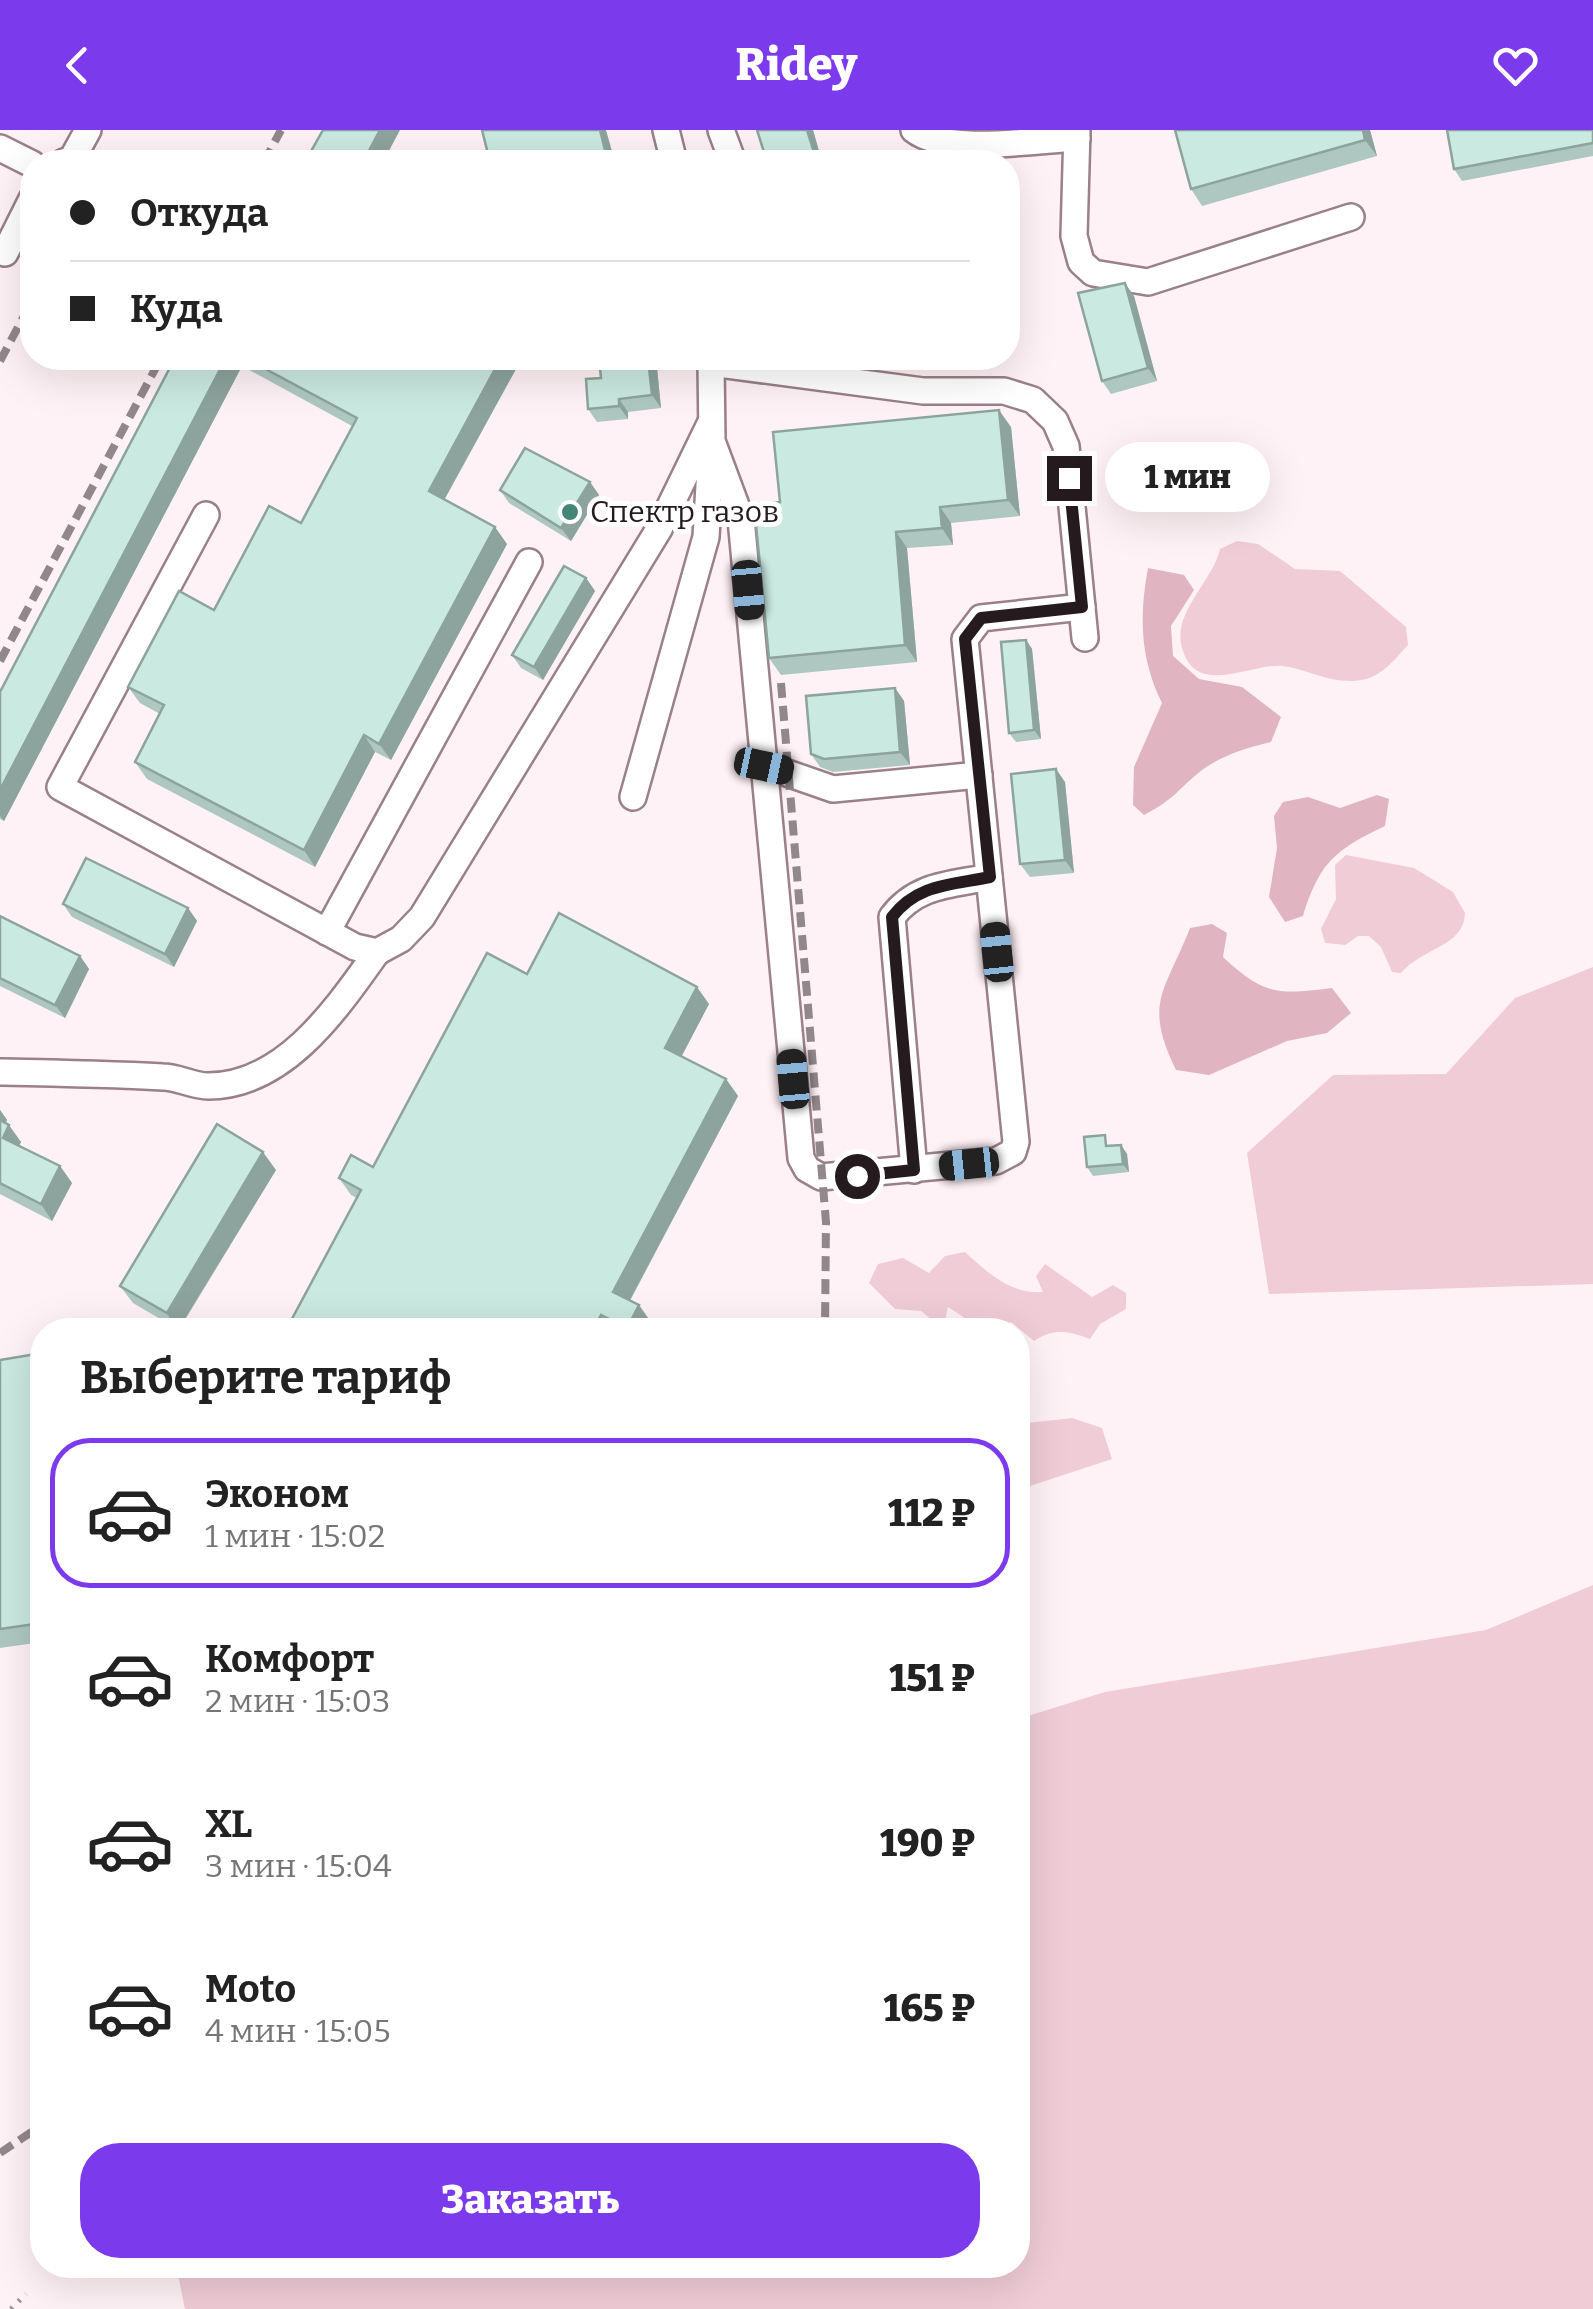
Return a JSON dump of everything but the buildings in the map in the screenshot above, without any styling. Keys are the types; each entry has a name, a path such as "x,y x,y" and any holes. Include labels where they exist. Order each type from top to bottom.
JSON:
{"lane":[{"path":"914,130 924,138 961,144 1077,134 1074,236 1081,262 1093,273 1148,282 1351,216"},
{"path":"5,253 20,224"},
{"path":"633,798 706,536 711,370"},
{"path":"779,370 922,391 1004,391 1033,400 1056,421 1066,446 1085,638"},
{"path":"712,430 741,519 800,1158 808,1169 828,1179 996,1162 1006,1158 1016,1142 965,639 971,626 996,616 1082,607"},
{"path":"0,1072 169,1077 202,1087 230,1085 272,1066 328,1022 377,952 401,939 422,916 659,529 712,430"},
{"path":"206,515 60,787 355,947 377,952"},
{"path":"327,932 530,562"},
{"path":"764,766 833,789 979,775"},
{"path":"914,1170 892,917 906,898 923,891 990,877"}],"path":[{"path":"11,2309 26,2294"}],"shaded area":[{"path":"1237,541 1258,544 1295,569 1340,571 1406,627 1408,645 1378,673 1355,681 1283,666 1226,675 1199,672 1182,648 1183,622 1220,549"},
{"path":"1148,568 1184,575 1194,590 1171,626 1173,656 1199,679 1242,687 1281,717 1271,742 1210,765 1144,815 1133,805 1134,767 1162,703 1149,670 1143,637"},
{"path":"1377,795 1389,799 1385,826 1332,860 1316,883 1303,916 1285,922 1269,897 1277,848 1274,816 1283,802 1308,797 1340,808"},
{"path":"1346,855 1414,868 1453,892 1465,913 1458,933 1401,973 1392,972 1381,947 1369,936 1358,936 1345,945 1325,943 1321,929 1336,899 1335,865"},
{"path":"1212,924 1227,933 1223,957 1250,979 1284,991 1332,988 1351,1013 1327,1033 1287,1041 1209,1075 1176,1070 1161,1028 1161,998 1190,928"},
{"path":"1593,967 1593,1284 1269,1294 1247,1153 1333,1075 1446,1074 1515,998"},
{"path":"965,1252 1010,1286 1031,1292 1043,1292 1036,1276 1045,1264 1092,1297 1113,1285 1126,1293 1126,1309 1100,1324 1090,1339 1061,1332 1034,1341 1030,1338 1030,1318 965,1318 948,1307 946,1318 930,1318 921,1311 895,1309 869,1283 878,1264 903,1258 929,1273 945,1256"},
{"path":"1072,1418 1102,1428 1112,1459 1030,1486 1030,1423"},
{"path":"1593,1585 1593,2309 185,2309 179,2278 1030,2278 1030,1715 1105,1692 1486,1630"}],"railway":[{"path":"270,150 281,130"},
{"path":"0,361 20,324"},
{"path":"0,661 155,370"},
{"path":"781,683 826,1222 825,1318"},
{"path":"0,2153 30,2133"}],"place":[{"name":"Спектр газов","path":"570,512"}],"route":[{"path":"857,1176 914,1170 891,941 892,917 906,898 923,891 990,877 965,639 971,626 981,618 1082,607 1069,478"}]}
